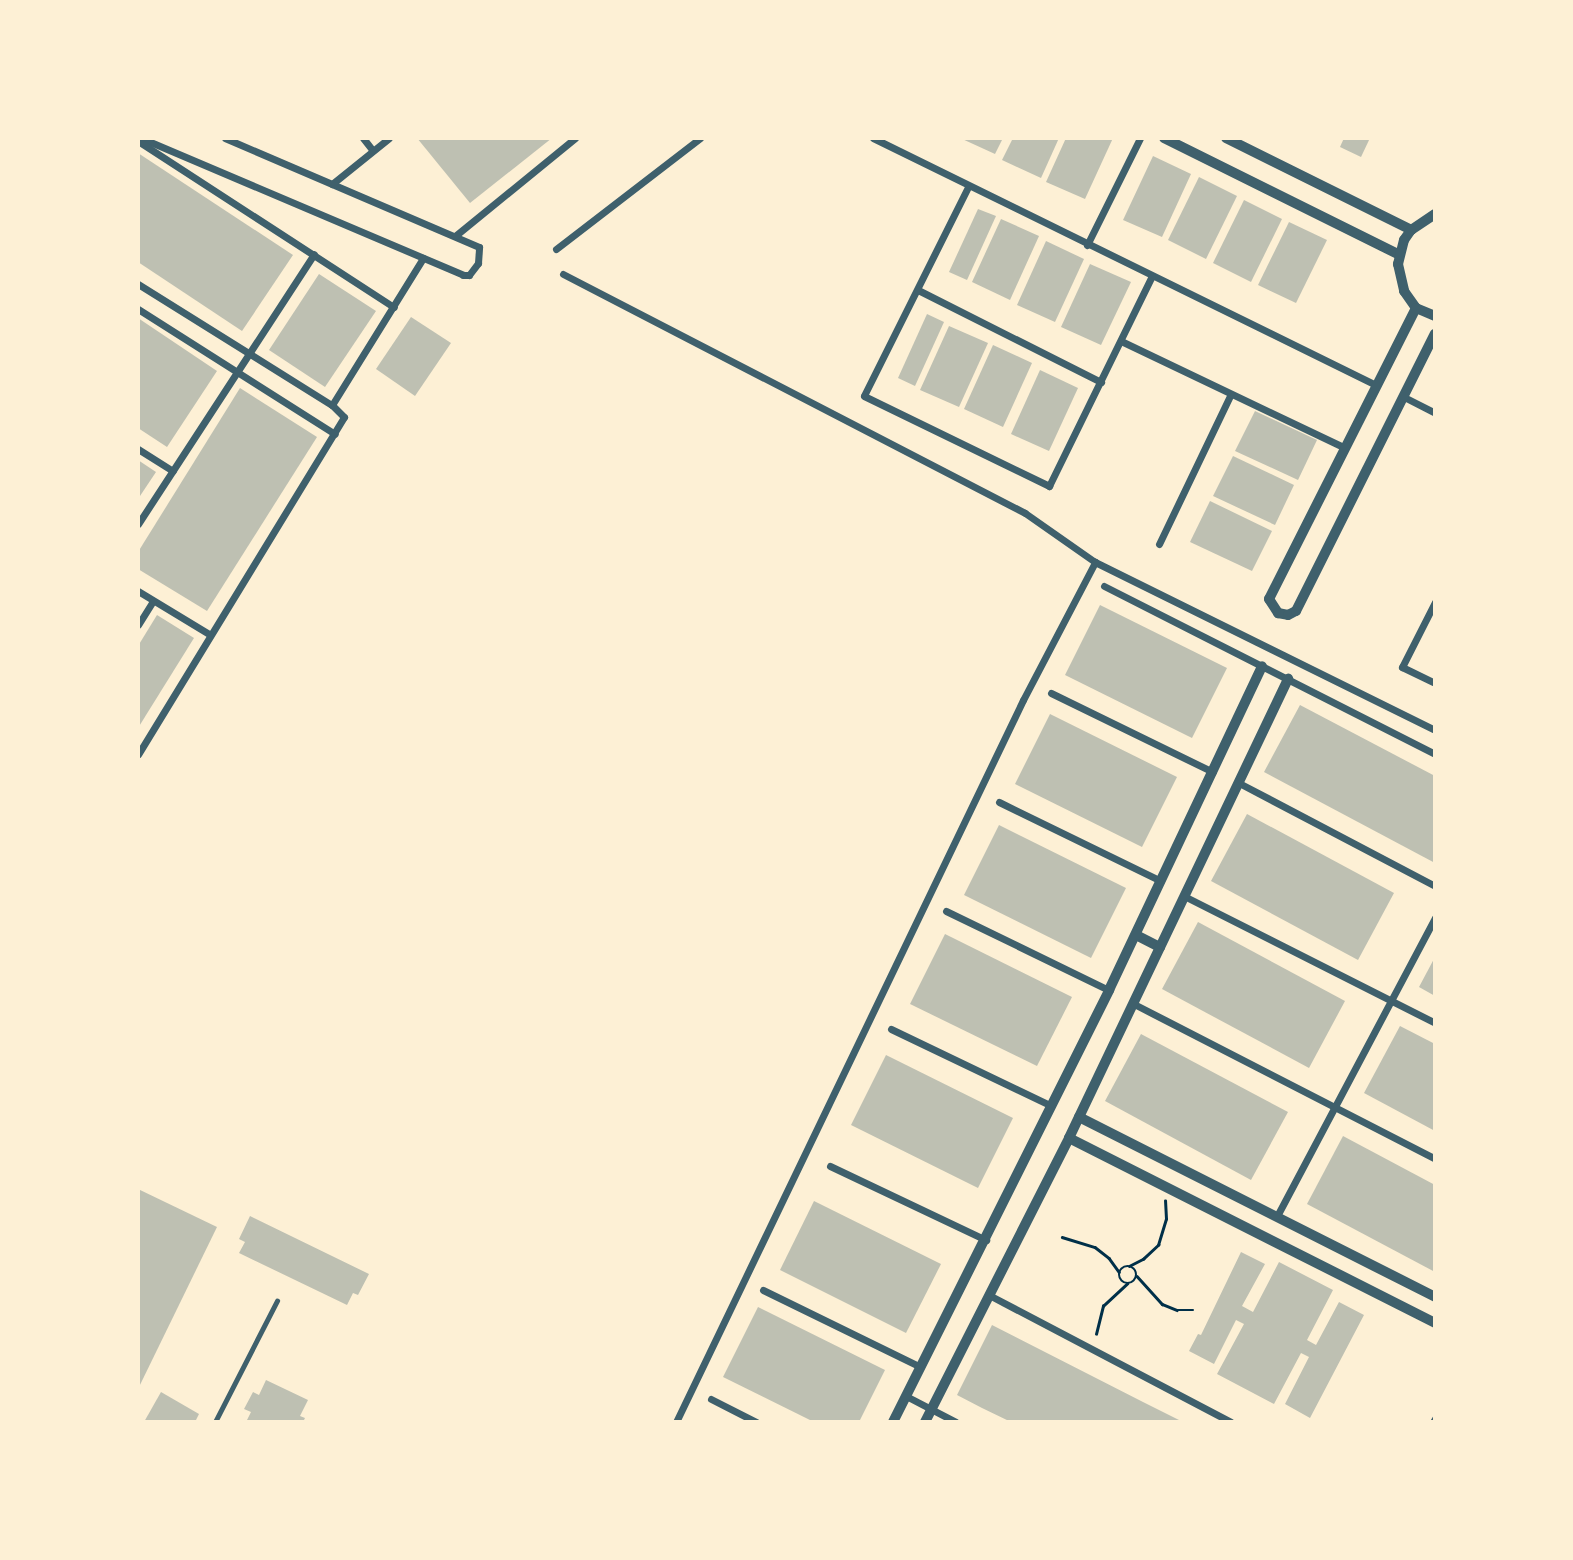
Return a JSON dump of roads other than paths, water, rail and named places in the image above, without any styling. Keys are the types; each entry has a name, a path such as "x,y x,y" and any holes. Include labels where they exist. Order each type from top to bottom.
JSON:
{"street":[{"path":"140,140 469,275 479,260 480,247 225,138"},
{"path":"363,138 373,151"},
{"path":"332,184 389,138"},
{"path":"455,236 575,138"},
{"path":"556,249 700,138"},
{"path":"873,138 968,187 1376,385"},
{"path":"1087,245 1140,138"},
{"path":"1164,138 1398,254"},
{"path":"1226,138 1411,230"},
{"path":"140,140 394,307"},
{"path":"968,187 864,396 1049,486 1152,276"},
{"path":"1435,214 1411,230 1398,254 1399,278 1416,308 1435,316"},
{"path":"138,524 314,254"},
{"path":"332,405 423,258"},
{"path":"563,274 1025,513 1095,562 1435,730"},
{"path":"138,284 332,405 343,415 335,434 209,634 138,754"},
{"path":"918,289 1101,382"},
{"path":"1416,308 1269,599 1278,613 1288,615 1296,611 1435,334"},
{"path":"138,309 335,434"},
{"path":"1121,341 1345,448"},
{"path":"1159,544 1231,394"},
{"path":"1404,397 1435,412"},
{"path":"138,449 173,471"},
{"path":"676,1422 1018,712 1095,562"},
{"path":"1104,586 1435,754"},
{"path":"138,591 209,634"},
{"path":"138,625 153,601"},
{"path":"1435,602 1402,667 1435,683"},
{"path":"893,1422 1136,935 1262,666"},
{"path":"925,1422 1069,1138 1288,679"},
{"path":"1051,693 1213,772"},
{"path":"1239,783 1435,886"},
{"path":"999,802 1161,881"},
{"path":"1184,896 1435,1023"},
{"path":"946,911 1109,990"},
{"path":"1278,1216 1435,916"},
{"path":"1136,935 1160,947"},
{"path":"1134,1004 1435,1159"},
{"path":"891,1029 1052,1106"},
{"path":"1079,1117 1435,1297"},
{"path":"1069,1138 1435,1323"},
{"path":"830,1166 986,1240"},
{"path":"763,1290 919,1366"},
{"path":"989,1295 1231,1422"},
{"path":"906,1396 956,1422"},
{"path":"711,1399 755,1422"}],"lane":[{"path":"215,1422 277,1301"},
{"path":"1432,1422 1435,1417"}]}
